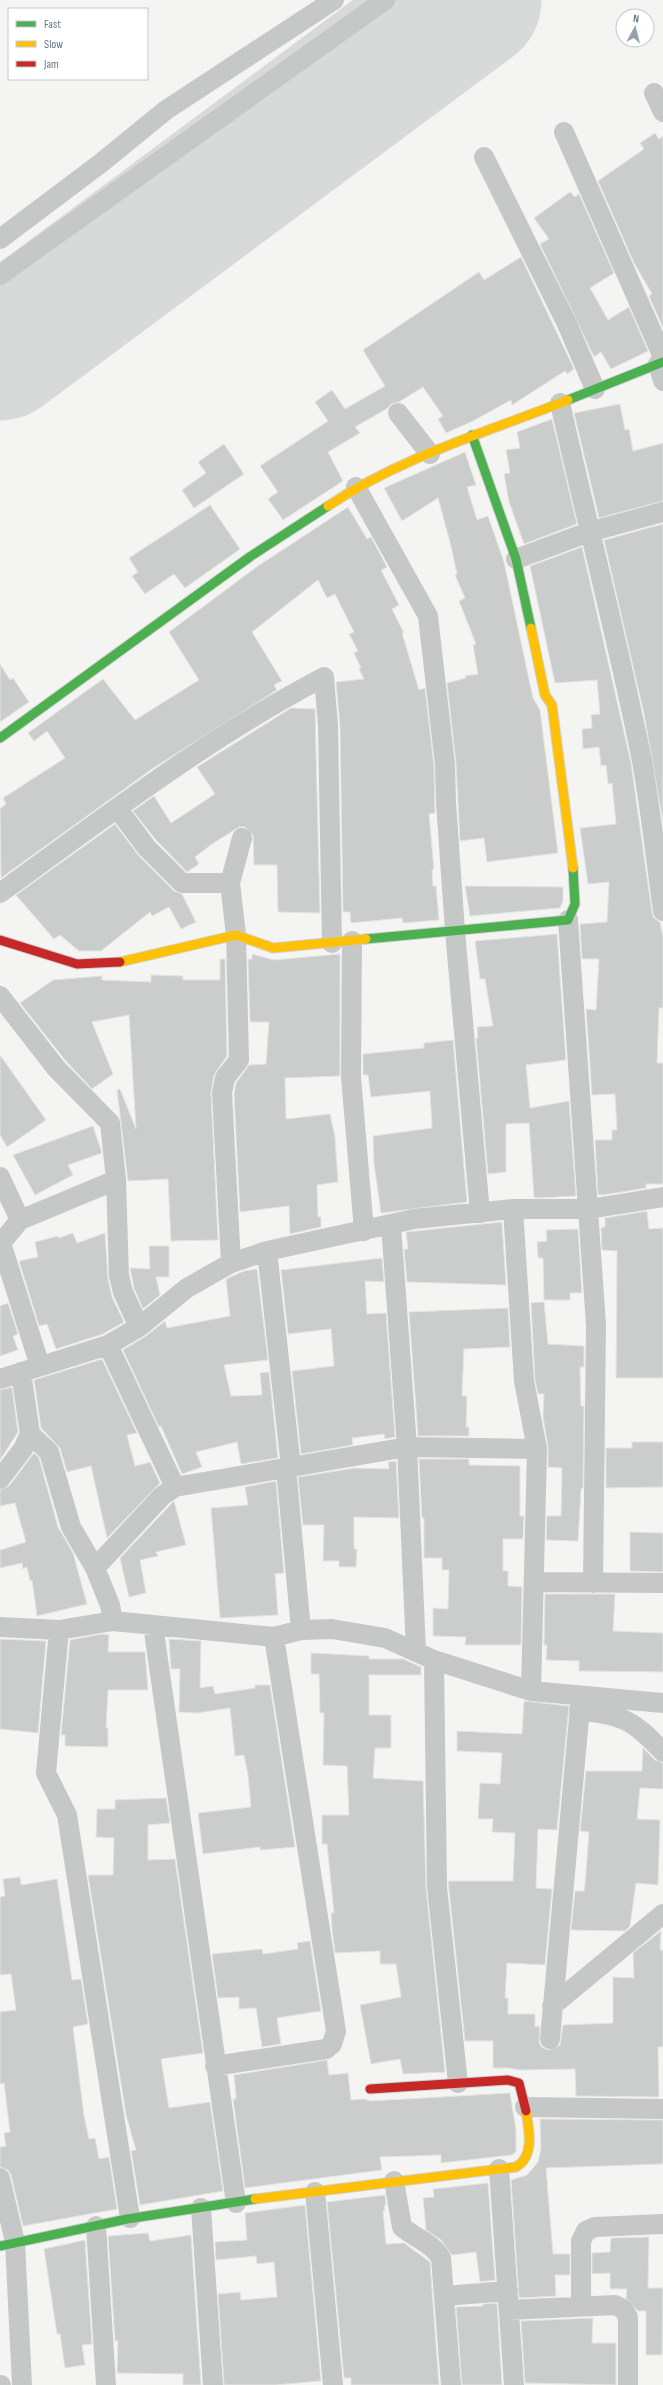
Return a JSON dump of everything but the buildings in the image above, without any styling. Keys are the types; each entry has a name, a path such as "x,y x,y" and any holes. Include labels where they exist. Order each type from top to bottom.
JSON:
{"street":[{"path":"0,239 102,163 166,110 334,0"},
{"path":"0,275 385,0"},
{"path":"654,93 663,112"},
{"path":"0,738 251,556 356,487 472,435 560,404 595,388 662,366 564,132"},
{"path":"484,157 566,324 595,388"},
{"path":"560,404 589,532 602,577 642,762 663,911"},
{"path":"398,413 430,454"},
{"path":"472,435 516,559 545,695 552,704 576,893 575,904 568,920 596,1325 593,1583"},
{"path":"356,487 428,616 445,765 446,803 455,931 480,1213"},
{"path":"516,559 589,532 663,512"},
{"path":"0,893 117,808 282,699 324,677 328,726 332,943"},
{"path":"117,808 147,848 182,883 230,883"},
{"path":"231,1263 222,1093 225,1078 239,1060 236,936 230,883 242,838"},
{"path":"0,940 77,964 114,963 236,936 273,948 568,920"},
{"path":"352,941 351,1077 364,1231"},
{"path":"0,996 56,1068 110,1123 116,1180 120,1276 123,1292 139,1327"},
{"path":"0,1177 20,1220"},
{"path":"40,1366 1,1243 20,1220 116,1180"},
{"path":"0,1378 108,1345 139,1327 187,1288 231,1263 268,1251 414,1219 514,1209 589,1208 663,1197"},
{"path":"514,1209 524,1381 537,1449 535,1582 531,1691"},
{"path":"391,1225 407,1447 416,1651"},
{"path":"268,1251 289,1468 301,1630"},
{"path":"108,1345 175,1487"},
{"path":"0,1479 23,1449 30,1434 21,1372"},
{"path":"30,1434 49,1452 71,1527 95,1568 110,1606 113,1621"},
{"path":"95,1568 162,1496 175,1487 407,1447 537,1449"},
{"path":"535,1582 663,1584"},
{"path":"0,1627 58,1630 113,1621 274,1637 301,1630 332,1629 385,1638 434,1660 531,1691 580,1703 624,1719 641,1728 663,1752"},
{"path":"152,1625 236,2203"},
{"path":"58,1630 46,1773 67,1815 130,2218"},
{"path":"215,2066 326,2049 332,2044 336,2031 274,1637"},
{"path":"434,1660 438,1887 458,2083"},
{"path":"580,1703 663,1703"},
{"path":"550,2039 580,1703"},
{"path":"552,2006 663,1914"},
{"path":"8,2244 130,2218 394,2181 499,2169 524,2163 528,2154 523,2090 519,2083 508,2080 370,2089"},
{"path":"525,2107 663,2109"},
{"path":"499,2169 514,2385"},
{"path":"0,2178 22,2385"},
{"path":"394,2181 402,2227 412,2236 436,2249 441,2258 451,2385"},
{"path":"315,2192 333,2385"},
{"path":"201,2208 213,2385"},
{"path":"581,2307 581,2240 586,2231 595,2227 663,2224"},
{"path":"96,2226 106,2385"},
{"path":"444,2296 581,2307 615,2305 623,2309 628,2317 628,2385"}],"runway":[{"path":"0,350 471,0"}],"traffic: fast":[{"path":"568,400 663,362"},
{"path":"472,435 516,559 531,628"},
{"path":"0,738 251,556 328,506"},
{"path":"366,939 568,920 575,904 573,868"},
{"path":"0,2246 127,2219 255,2199"}],"traffic: slow":[{"path":"328,506 385,473 415,459 568,400"},
{"path":"531,628 545,695 552,705 573,868"},
{"path":"120,962 236,935 273,948 366,939"},
{"path":"255,2199 516,2167 522,2162 528,2149 529,2134 526,2111"}],"traffic: jam":[{"path":"0,940 77,964 120,962"},
{"path":"370,2089 508,2080 519,2083 526,2111"}]}
